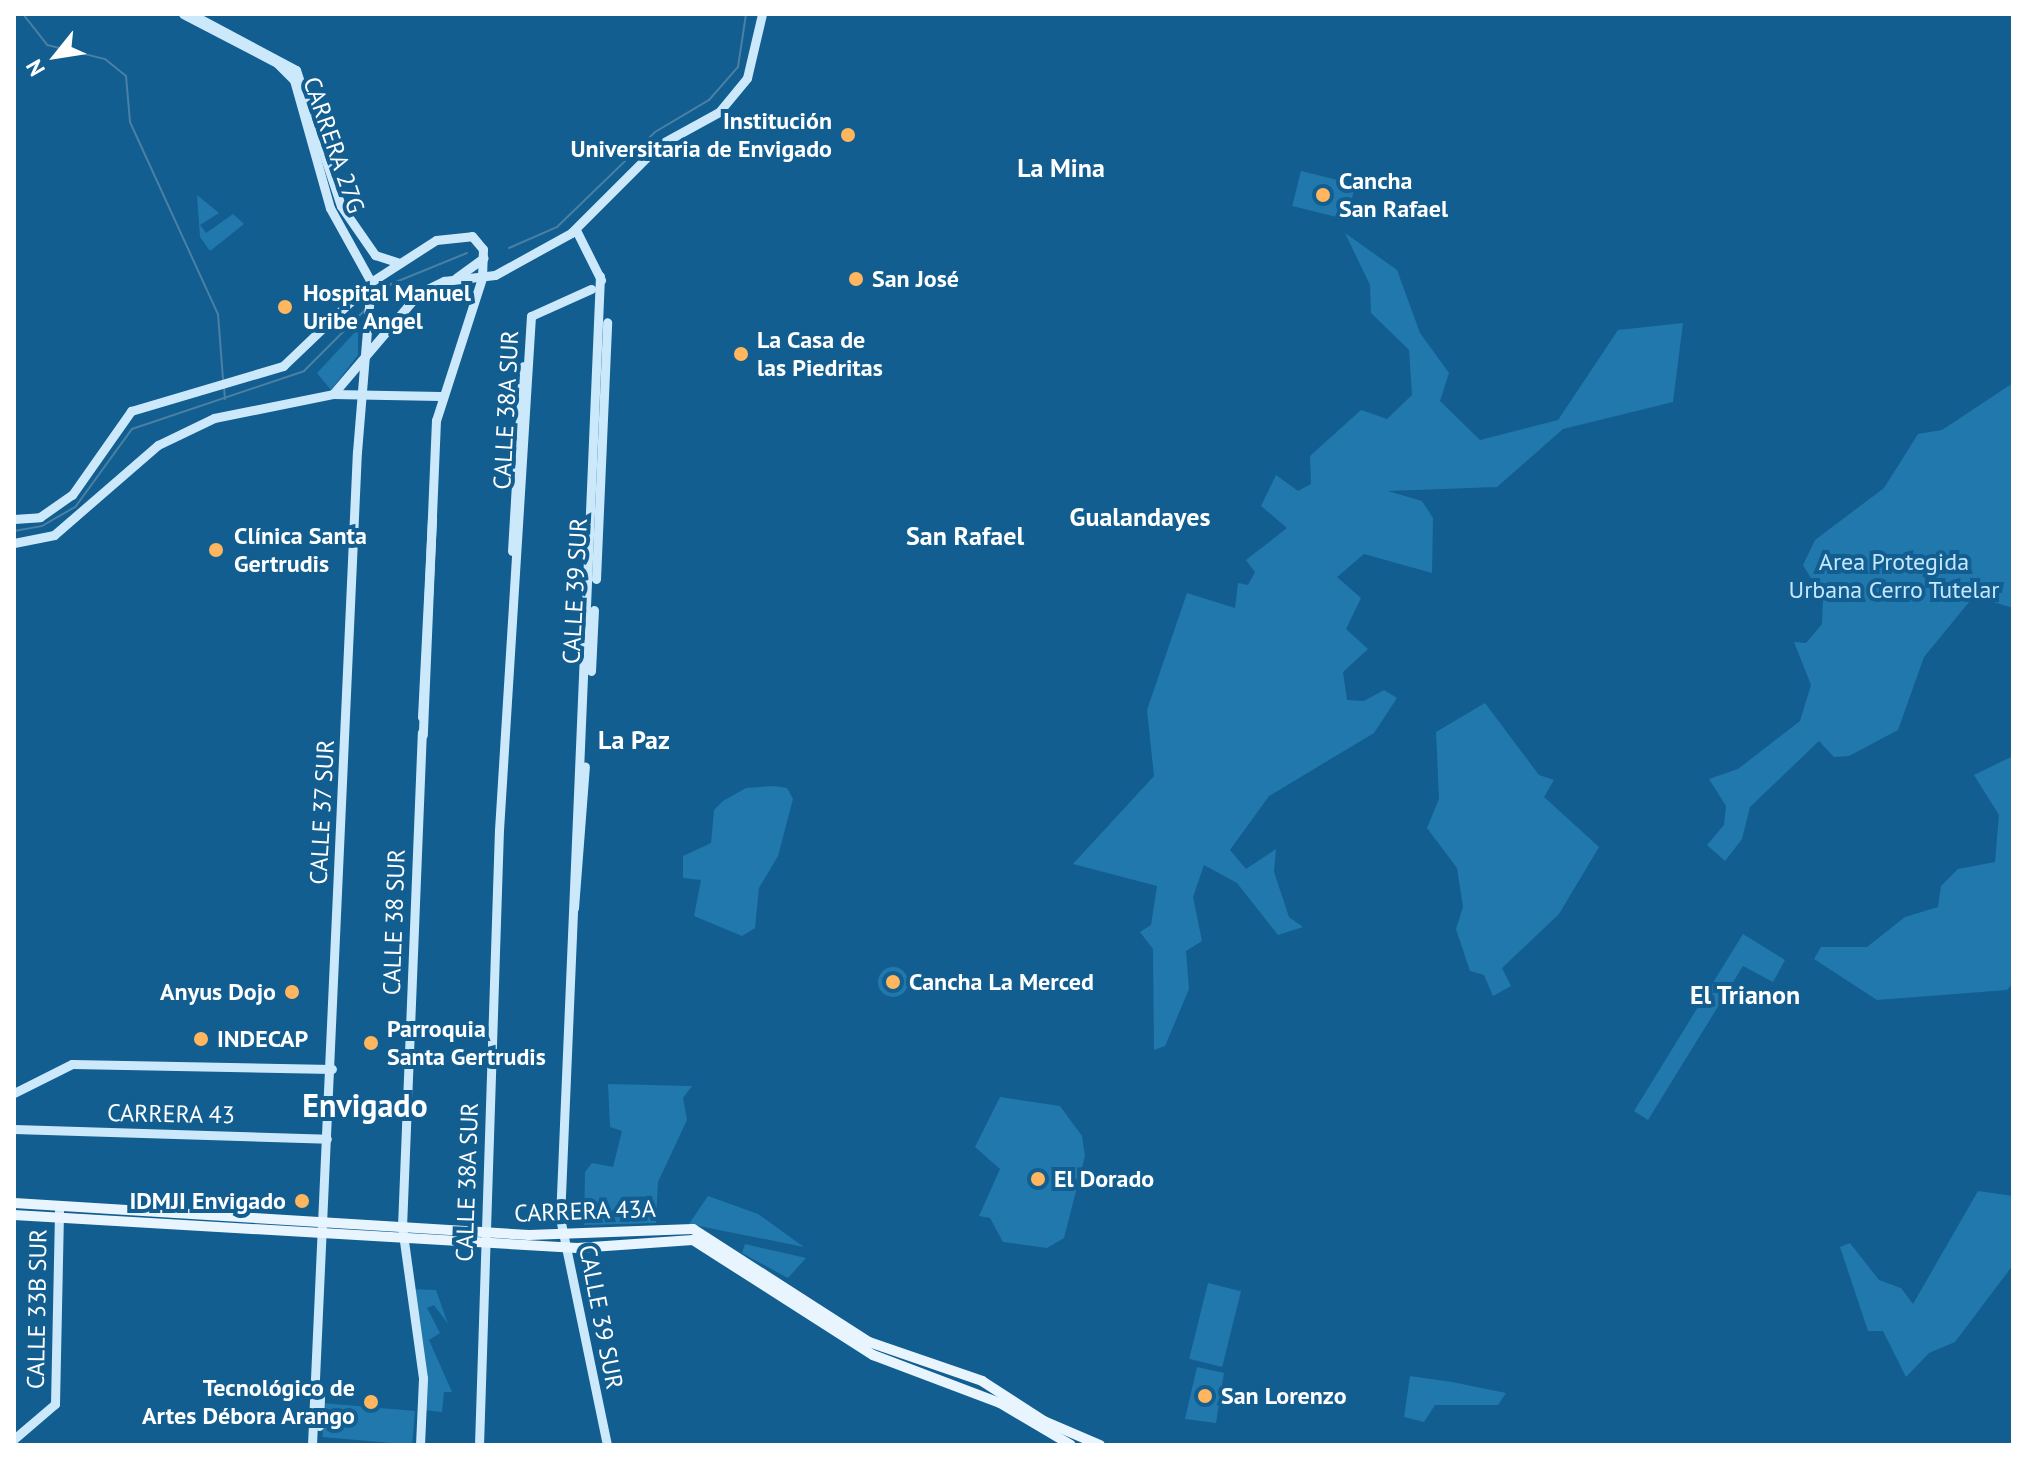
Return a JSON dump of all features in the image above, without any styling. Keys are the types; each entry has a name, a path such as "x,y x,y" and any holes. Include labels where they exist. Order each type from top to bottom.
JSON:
{"main road":[{"name":"CARRERA 43A","path":"14,1203 321,1231"},
{"name":"CARRERA 43A","path":"14,1215 566,1241 693,1240 873,1355 1000,1403 1071,1445"},
{"name":"CARRERA 43A","path":"566,1241 701,1232 869,1342 982,1381 1044,1421 1100,1445"}],"street":[{"path":"183,14 236,40"},
{"path":"191,14 236,40"},
{"path":"472,301 498,273 574,232 659,145 730,102 747,78 762,14"},
{"name":"CARRERA 27G","path":"236,40 296,70 341,206 375,255 400,263"},
{"name":"CARRERA 27G","path":"236,40 294,80 330,208 371,282"},
{"path":"574,232 591,270 591,289 601,296"},
{"name":"CALLE 39 SUR","path":"574,232 600,276 607,306 605,406 574,908"},
{"path":"14,519 40,517 72,495 131,411 217,388 291,361 371,282 400,263 461,234 477,238 483,268"},
{"path":"333,394 405,304 453,279 483,268 498,273"},
{"path":"453,279 483,268"},
{"name":"CALLE 38 SUR","path":"420,1445 423,1378 402,1232 423,735 425,581 435,510 440,396 483,268"},
{"name":"CALLE 39 SUR","path":"600,276 574,908 566,1241 607,1445"},
{"name":"CALLE 37 SUR","path":"315,1445 321,1231 332,1069 360,392 371,282"},
{"name":"CALLE 38A SUR","path":"479,1445 500,824 531,316 591,289"},
{"path":"14,543 54,535 141,458 188,430 231,412 333,394 360,392 440,396"},
{"path":"14,1093 46,1074 72,1064 332,1069"},
{"name":"CARRERA 43","path":"14,1129 327,1139"},
{"name":"CALLE 33B SUR","path":"14,1439 55,1404 59,1207"}],"green space":[{"name":"Cancha San Rafael","path":"1301,171 1355,185 1347,219 1292,206"},
{"path":"197,195 219,213 200,225 206,233 233,214 244,224 210,251 200,237"},
{"path":"1345,233 1397,270 1420,333 1449,373 1440,401 1480,440 1558,420 1618,330 1683,323 1673,402 1563,429 1497,487 1388,491 1422,501 1433,518 1432,573 1364,554 1337,577 1361,598 1346,629 1368,649 1343,672 1347,700 1364,701 1384,690 1397,698 1374,733 1269,796 1230,850 1246,869 1276,849 1274,872 1289,917 1303,927 1278,935 1237,883 1204,865 1193,897 1202,941 1186,951 1189,989 1165,1046 1154,1050 1153,949 1140,932 1151,925 1157,886 1073,864 1154,776 1147,710 1187,593 1235,608 1238,583 1248,585 1255,572 1246,560 1287,528 1261,506 1276,475 1298,491 1311,484 1310,456 1361,410 1387,419 1412,395 1409,350 1371,313 1370,285"},
{"path":"358,329 358,355 331,390 317,373"},
{"name":"Area Protegida Urbana Cerro Tutelar","path":"2013,383 2013,608 1974,596 1924,657 1898,730 1849,756 1834,757 1819,741 1750,807 1742,839 1725,861 1707,845 1724,825 1726,806 1709,779 1738,769 1800,721 1811,685 1794,642 1806,643 1822,624 1823,598 1803,565 1815,540 1884,488 1918,434 1942,430"},
{"path":"1485,703 1539,775 1554,780 1544,797 1599,847 1559,914 1502,968 1511,986 1493,996 1484,975 1470,971 1456,929 1463,907 1457,868 1427,828 1439,799 1436,732"},
{"path":"2013,756 2013,983 2007,990 1877,1000 1814,959 1821,947 1867,947 1905,917 1938,907 1941,886 1958,869 1995,862 1999,815 1974,775"},
{"path":"746,788 787,788 793,799 778,856 759,888 755,928 742,936 694,916 701,880 683,878 683,856 711,843 714,810 723,801"},
{"path":"1743,934 1785,960 1773,982 1743,966 1648,1120 1634,1111"},
{"name":"Cancha La Merced","path":"893,967 899,968 907,976 907,988 899,996 893,997 887,996 879,988 878,982 879,976 887,968"},
{"path":"608,1084 692,1086 683,1098 687,1120 658,1182 656,1223 584,1225 585,1172 592,1163 613,1167 622,1131 610,1127"},
{"name":"El Dorado","path":"1000,1097 1060,1106 1082,1136 1085,1156 1064,1238 1047,1248 1003,1242 990,1218 979,1216 1000,1169 975,1147"},
{"path":"1978,1191 2013,1196 2013,1265 1955,1342 1929,1353 1906,1377 1883,1331 1868,1331 1840,1247 1850,1243 1879,1280 1901,1288 1913,1304"},
{"path":"708,1196 758,1214 804,1247 689,1224"},
{"path":"745,1244 806,1258 788,1278 742,1253"},
{"path":"1208,1283 1241,1291 1222,1367 1189,1359"},
{"path":"409,1289 436,1290 448,1324 434,1305 427,1308 440,1333 429,1340 452,1392 444,1392 442,1412 423,1410"},
{"name":"San Lorenzo","path":"1197,1367 1224,1373 1216,1423 1185,1419"},
{"path":"1410,1376 1506,1393 1498,1405 1435,1405 1424,1422 1404,1417"},
{"path":"325,1403 415,1411 412,1445 322,1437"}],"waterway":[{"path":"23,14 47,45 105,59 126,76 130,122 218,314 223,379"},
{"path":"509,248 557,227 655,132 709,100 738,67 746,14"},
{"path":"373,302 391,284 467,253"},
{"path":"14,531 42,526 76,506 132,429 304,371 366,309"},
{"path":"224,386 225,399"}],"place":[{"name":"Institución Universitaria de Envigado","path":"848,135"},
{"name":"Cancha San Rafael","path":"1323,195"},
{"name":"San José","path":"856,279"},
{"name":"Hospital Manuel Uribe Angel","path":"285,307"},
{"name":"La Casa de las Piedritas","path":"741,354"},
{"name":"Clínica Santa Gertrudis","path":"216,550"},
{"name":"Cancha La Merced","path":"893,982"},
{"name":"Anyus Dojo","path":"292,992"},
{"name":"INDECAP","path":"201,1039"},
{"name":"Parroquia Santa Gertrudis","path":"371,1043"},
{"name":"El Dorado","path":"1038,1179"},
{"name":"IDMJI Envigado","path":"302,1201"},
{"name":"San Lorenzo","path":"1205,1396"},
{"name":"Tecnológico de Artes Débora Arango","path":"371,1402"}],"district":[{"name":"La Mina","path":"1061,168"},
{"name":"Gualandayes","path":"1140,517"},
{"name":"San Rafael","path":"965,536"},
{"name":"La Paz","path":"634,740"},
{"name":"El Trianon","path":"1745,995"},
{"name":"Envigado","path":"365,1105"}]}
